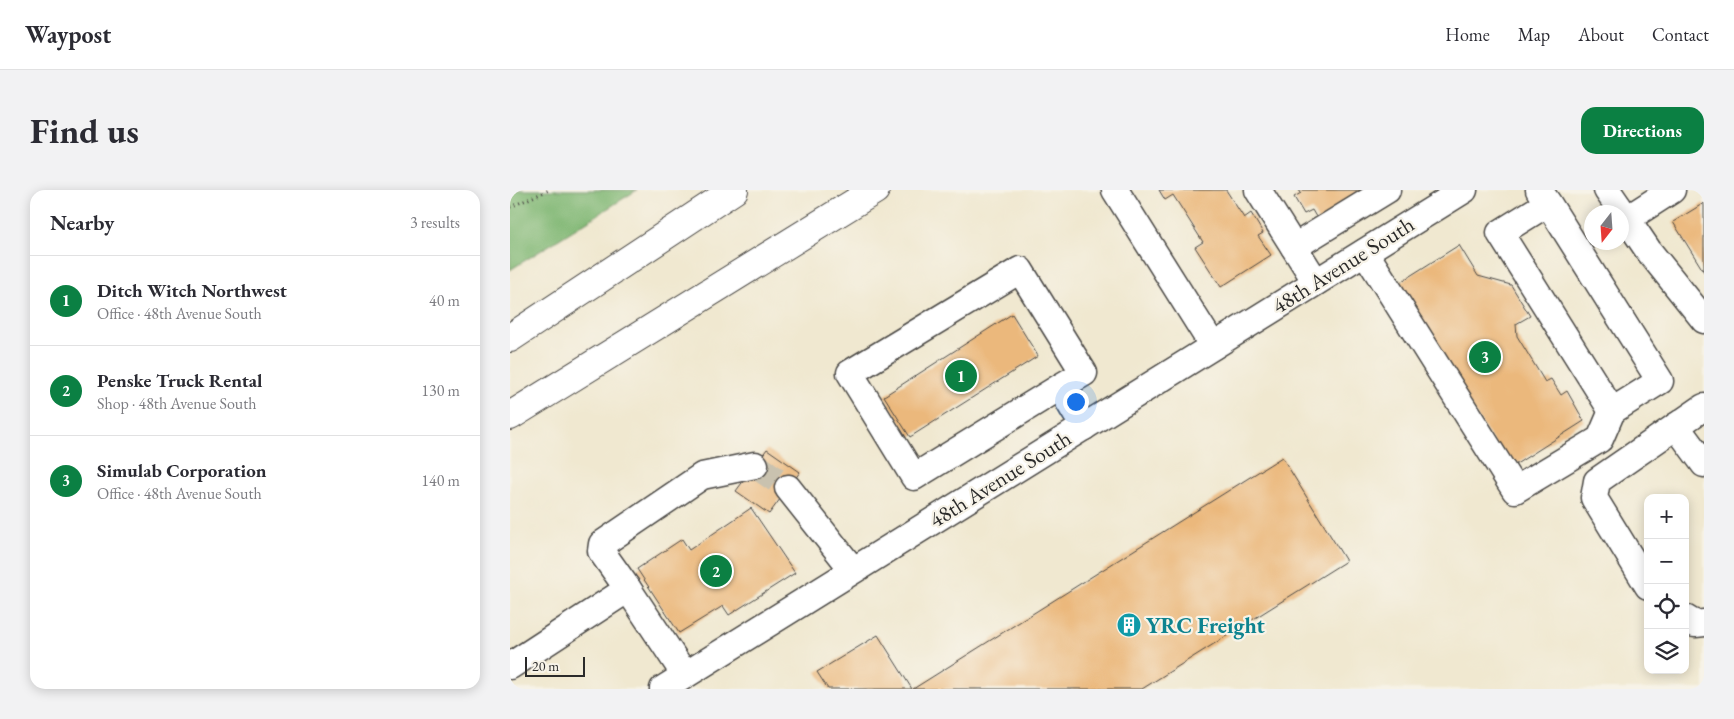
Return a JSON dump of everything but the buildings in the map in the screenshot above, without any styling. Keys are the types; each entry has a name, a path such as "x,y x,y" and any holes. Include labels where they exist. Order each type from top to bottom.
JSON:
{"highway":[{"path":"510,338 734,190"},
{"path":"510,416 875,190"},
{"path":"784,246 893,190"}],"street":[{"path":"1115,190 1213,346"},
{"path":"1258,190 1316,282"},
{"path":"1294,247 1386,190"},
{"name":"48th Avenue South","path":"663,689 1464,190"},
{"path":"1607,190 1617,205"},
{"path":"1629,218 1672,190"},
{"path":"1365,252 1515,490 1600,439 1612,411 1660,381 1543,197 1500,233 1612,411"},
{"path":"1629,222 1648,250 1704,320"},
{"path":"1020,270 1084,373 1060,387 914,477 850,373 1020,270"},
{"path":"1060,387 1084,427"},
{"path":"1647,584 1594,498 1597,481 1704,407"},
{"path":"1676,426 1704,464"},
{"path":"685,676 601,550 602,544 702,476 755,464"},
{"path":"788,488 853,570"},
{"path":"510,666 628,589"},
{"path":"1689,620 1695,624 1704,623"}],"path":[{"path":"510,207 549,190"}],"green space":[{"path":"510,190 637,190 510,270"}],"tunnel":[{"path":"755,465 788,488"}],"place":[{"name":"Simulab Corporation","path":"1485,357"},
{"name":"Ditch Witch Northwest","path":"961,376"},
{"name":"Penske Truck Rental","path":"716,571"},
{"name":"YRC Freight","path":"1129,625"}]}
